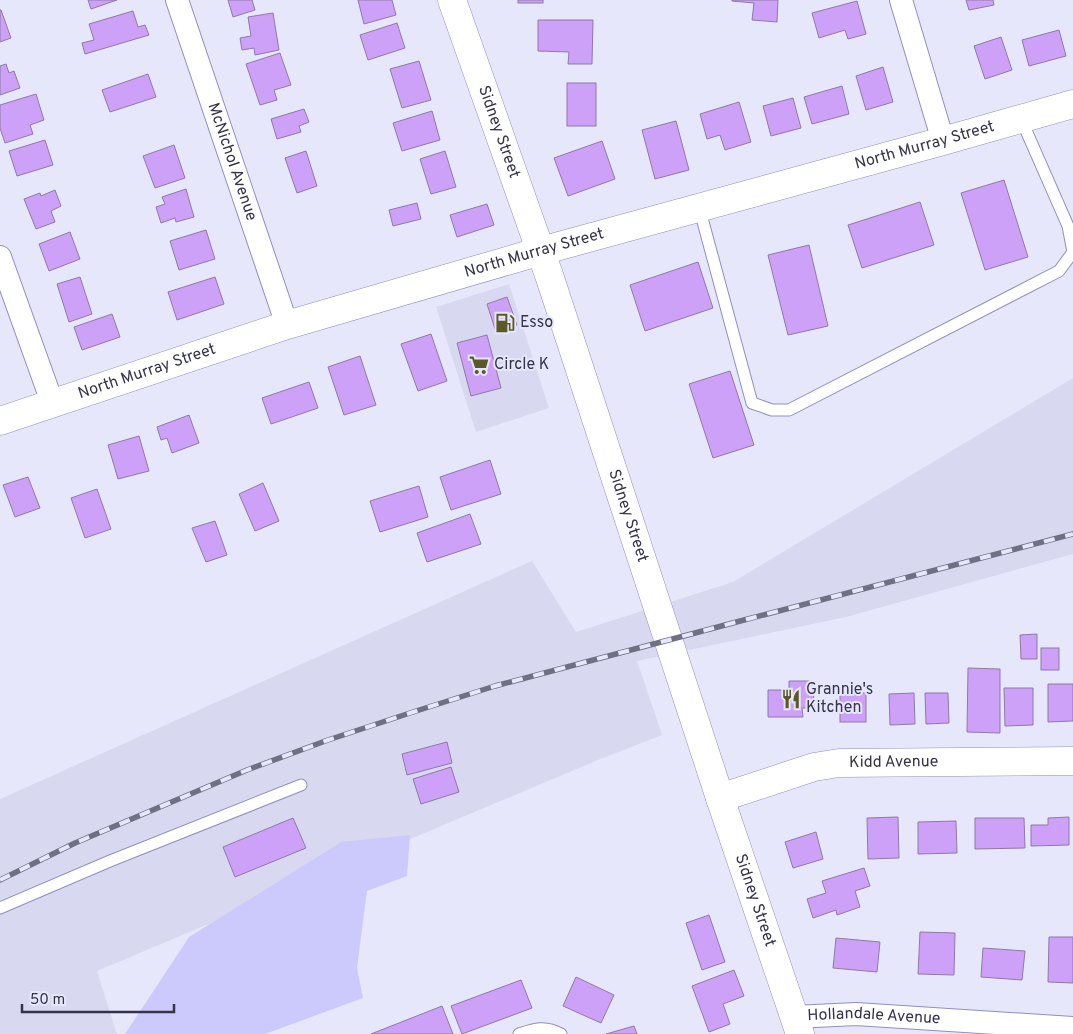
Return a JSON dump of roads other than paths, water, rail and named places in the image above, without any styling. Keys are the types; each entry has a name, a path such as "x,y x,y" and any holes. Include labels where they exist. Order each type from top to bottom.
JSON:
{"street":[{"name":"McNichol Avenue","path":"177,0 287,325"},
{"name":"Sidney Street","path":"452,0 540,251 797,1026"},
{"path":"901,0 943,141"},
{"name":"North Murray Street","path":"0,421 52,402 287,325 540,251 1073,104"},
{"path":"0,257 52,402"},
{"name":"Kidd Avenue","path":"720,798 814,767 839,763 1073,761"},
{"name":"Hollandale Avenue","path":"797,1026 856,1014 1073,1028"}],"lane":[{"path":"699,207 752,403 772,410 789,410 1059,270 1073,252 1068,226 1020,118"},
{"path":"0,908 110,861 301,785"},
{"path":"519,1034 538,1028 553,1030 561,1034"}],"railway":[{"path":"0,880 75,843 247,770 328,740 413,712 495,686 1073,534"}],"place":[{"name":"Esso","path":"505,323"},
{"name":"Circle K","path":"479,365"},
{"name":"Grannie's Kitchen","path":"791,699"}]}
